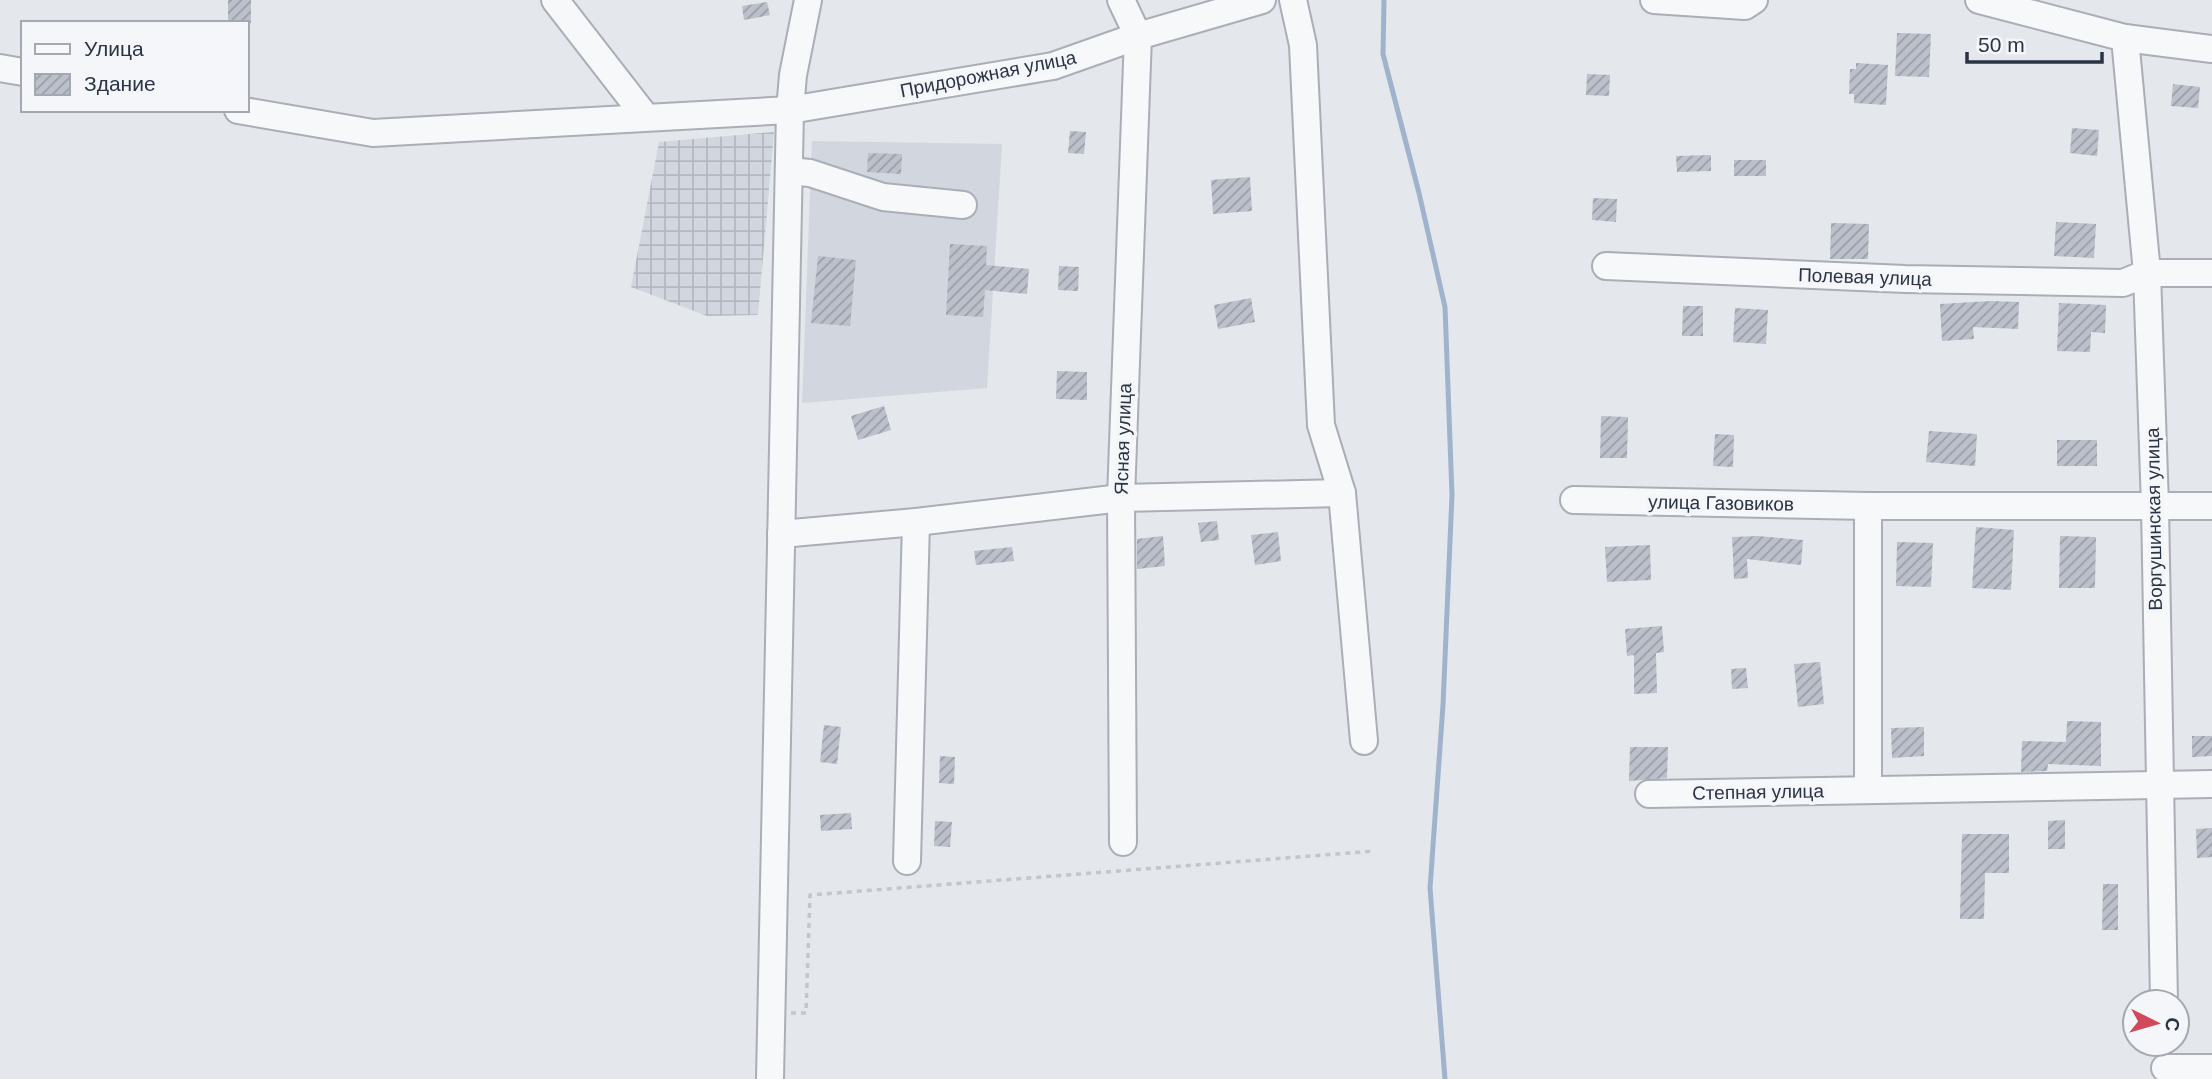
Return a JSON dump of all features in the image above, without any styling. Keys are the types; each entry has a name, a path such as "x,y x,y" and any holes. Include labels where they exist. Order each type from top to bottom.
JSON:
{"street":[{"path":"555,0 645,116"},
{"path":"770,1079 781,534 778,204 789,171 793,75 808,0"},
{"path":"1121,0 1138,36"},
{"name":"Придорожная улица","path":"248,112 373,133 790,110 1053,65 1138,36 1262,0"},
{"path":"1293,0 1303,45 1321,425 1342,493 1364,741"},
{"path":"1654,0 1745,6 1754,0"},
{"path":"1979,0 2049,9 2125,38 2212,49"},
{"name":"Ясная улица","path":"1124,842 1121,498 1138,36"},
{"name":"Воргушинская улица","path":"2125,38 2135,278 2155,506 2164,988"},
{"path":"0,68 21,72"},
{"path":"789,171 810,173 883,197 963,205"},
{"name":"Полевая улица","path":"1606,266 1905,279 2135,278 2212,273"},
{"path":"781,534 916,522 1121,498 1342,493"},
{"name":"улица Газовиков","path":"1574,500 1868,506 2212,506"},
{"path":"1868,506 1868,789"},
{"path":"907,861 916,522"},
{"name":"Степная улица","path":"1649,794 2212,784"},
{"path":"2165,1064 2212,1068"}],"path":[{"path":"771,1013 806,1013 810,895 1375,851"}],"shaded area":[{"path":"774,132 758,315 707,316 631,287 659,142"},
{"path":"812,141 1002,144 987,388 802,403"}],"building":[{"path":"228,0 251,0 251,23 228,21"},
{"path":"767,2 770,15 744,20 742,6"},
{"path":"1897,33 1931,34 1929,77 1895,76"},
{"path":"1856,63 1888,65 1886,105 1854,103 1854,94 1849,94 1850,69 1856,69"},
{"path":"1587,74 1610,75 1609,96 1586,95"},
{"path":"2173,84 2200,87 2198,108 2171,106"},
{"path":"2072,128 2099,130 2097,156 2070,153"},
{"path":"1070,131 1086,132 1084,154 1068,153"},
{"path":"868,153 902,154 901,174 867,172"},
{"path":"1711,155 1711,171 1677,172 1676,156"},
{"path":"1734,160 1766,160 1766,176 1734,176"},
{"path":"1250,177 1252,211 1213,214 1211,180"},
{"path":"1593,198 1617,199 1616,222 1592,220"},
{"path":"2056,222 2096,224 2094,258 2054,256"},
{"path":"1831,223 1869,224 1868,259 1830,259"},
{"path":"950,244 987,246 986,265 1029,269 1027,294 985,290 983,317 946,315"},
{"path":"818,256 856,260 850,326 811,323"},
{"path":"1059,266 1079,267 1078,291 1058,290"},
{"path":"1251,298 1255,322 1218,329 1214,305"},
{"path":"2019,302 2018,329 1973,327 1974,339 1942,341 1940,304"},
{"path":"2059,303 2106,305 2105,333 2091,332 2090,352 2057,351"},
{"path":"1683,306 1703,306 1703,336 1682,336"},
{"path":"1735,308 1768,310 1766,344 1733,342"},
{"path":"1057,371 1087,372 1087,400 1056,399"},
{"path":"884,406 891,430 858,440 851,416"},
{"path":"1601,416 1628,417 1627,458 1600,458"},
{"path":"1929,431 1977,434 1975,466 1926,462"},
{"path":"1715,434 1734,435 1733,467 1713,466"},
{"path":"2057,440 2097,440 2097,466 2057,466"},
{"path":"1217,521 1219,540 1201,542 1198,523"},
{"path":"1976,527 2014,530 2011,590 1972,588"},
{"path":"1278,532 1281,561 1255,565 1251,535"},
{"path":"1163,536 1165,566 1137,569 1137,539"},
{"path":"2060,536 2096,537 2095,588 2059,588"},
{"path":"1732,537 1803,540 1801,565 1747,559 1748,578 1734,579"},
{"path":"1897,542 1933,543 1931,587 1896,586"},
{"path":"1650,545 1651,580 1607,582 1605,547"},
{"path":"1012,547 1014,561 976,565 974,551"},
{"path":"1662,626 1664,652 1656,653 1657,693 1634,694 1634,655 1627,656 1625,629"},
{"path":"1820,662 1824,704 1798,707 1794,664"},
{"path":"1746,668 1748,688 1732,689 1731,669"},
{"path":"2067,721 2101,722 2101,766 2048,764 2047,771 2021,772 2022,741 2066,742"},
{"path":"824,725 841,727 837,764 820,762"},
{"path":"1924,727 1924,756 1892,758 1891,728"},
{"path":"2192,736 2212,736 2212,756 2192,757"},
{"path":"1630,747 1668,747 1667,778 1629,781"},
{"path":"940,756 955,757 954,784 939,783"},
{"path":"851,813 852,829 821,831 820,815"},
{"path":"2065,820 2065,849 2048,849 2048,821"},
{"path":"935,821 952,822 950,847 934,846"},
{"path":"2212,828 2212,857 2197,858 2196,829"},
{"path":"1962,834 2009,834 2009,873 1985,873 1984,919 1960,919"},
{"path":"2103,884 2118,884 2118,930 2102,930"}],"waterway":[{"path":"1384,0 1383,54 1445,307 1452,495 1443,705 1430,888 1445,1079"}]}
